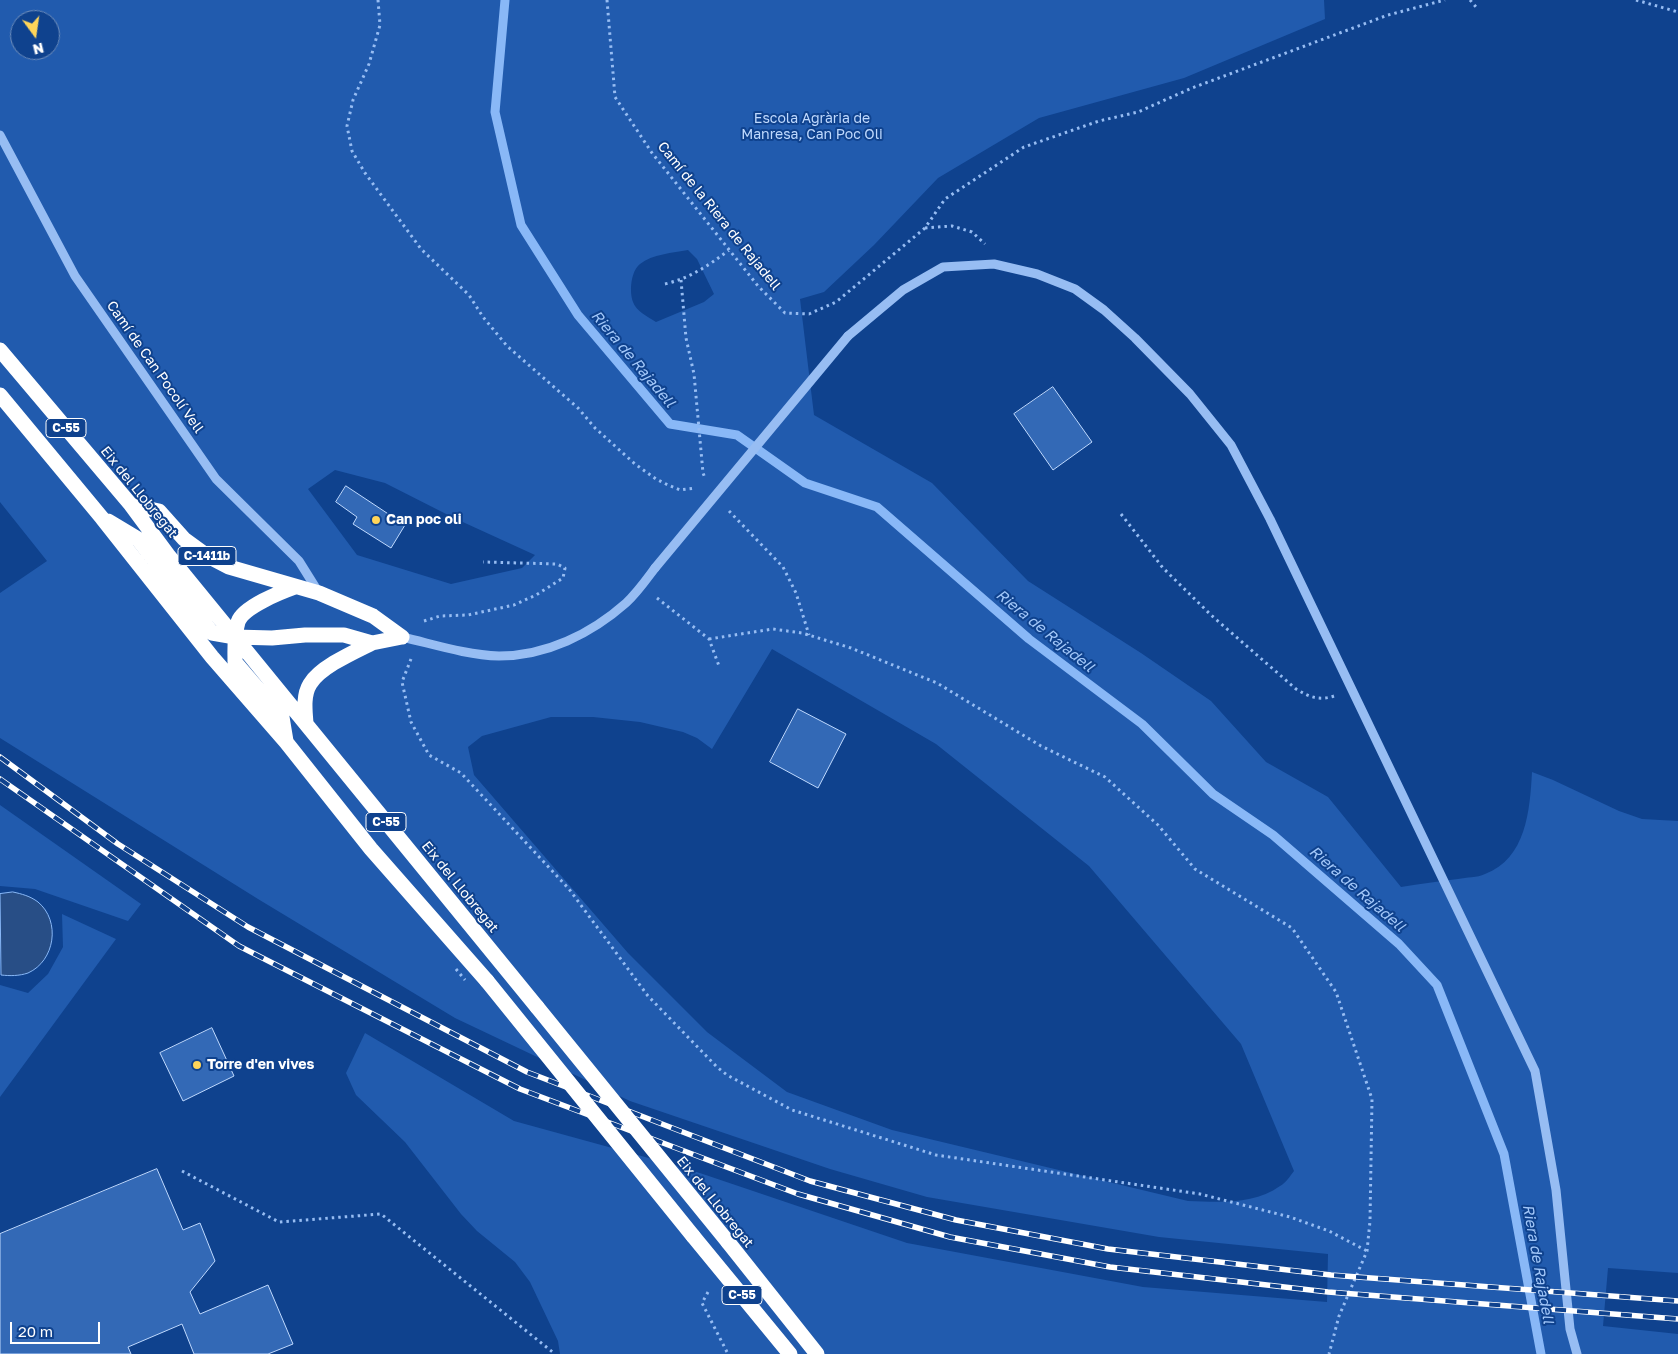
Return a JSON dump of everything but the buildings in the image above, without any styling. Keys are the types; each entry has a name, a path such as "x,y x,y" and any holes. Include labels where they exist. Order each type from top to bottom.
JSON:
{"highway":[{"name":"Eix del Llobregat","path":"0,350 131,505 168,555 728,1242 817,1354"},
{"name":"C-55","path":"0,395 102,518 212,657 286,742 371,848 487,982 790,1354"},
{"name":"C-1411b","path":"131,505 159,511 184,539 206,555 229,567 319,593 373,616 402,636"},
{"name":"C-1411b","path":"102,518 138,539 212,633 235,637 272,638 305,635 344,635 372,643"},
{"path":"286,742 282,717 235,662 235,637 239,619 275,594 295,587"},
{"name":"C-1411b","path":"306,723 305,704 310,684 323,671 372,643 402,636"}],"street":[{"name":"Camí de Can Pocolí Vell","path":"0,135 80,284 216,479 299,561 319,593"},
{"name":"C-1411b","path":"402,636 477,654 500,656 528,653 554,647 585,633 627,602 848,336 902,290 943,267 994,264 1037,274 1075,289 1104,310 1135,338 1190,394 1231,445 1282,544 1535,1071 1556,1190 1570,1329 1576,1354"}],"path":[{"path":"378,0 380,26 377,39 353,100 347,126 352,151 364,173 421,248 469,295 483,317 507,346 578,408 595,428 646,472 656,479 680,490 700,487"},
{"name":"Camí de la Riera de Rajadell","path":"608,0 615,97 652,153 758,286 785,313 809,314 836,302 925,228 945,199 1024,147 1099,121 1138,112 1192,88 1388,15 1444,0"},
{"path":"1470,0 1476,7"},
{"path":"1636,0 1678,12"},
{"path":"925,228 952,226 972,232 988,246 994,264"},
{"path":"665,284 681,280 706,267 729,250"},
{"path":"681,280 686,338 694,374 703,473"},
{"path":"726,507 783,567 796,593 809,635"},
{"path":"1121,514 1163,568 1204,608 1296,689 1310,697"},
{"path":"483,562 557,564 565,568 563,578 536,595 514,605 468,615 440,616 423,621 419,641 402,682 411,722 429,755 461,773 570,890 648,996 727,1075 792,1110 936,1155 1200,1194 1290,1216 1328,1231 1367,1251"},
{"path":"666,604 709,639 719,666"},
{"path":"709,639 773,629 802,633 851,648 937,684 1041,746 1104,777 1158,826 1195,869 1292,928 1336,992 1372,1099 1370,1221 1367,1251 1339,1316 1330,1354"},
{"path":"182,1171 279,1222 381,1214 555,1354"},
{"path":"723,1272 712,1283 702,1303 728,1354"}],"green space":[{"name":"Escola Agrària de Manresa, Can Poc Oli","path":"0,0 1324,0 1325,19 1184,78 1039,118 938,178 874,245 824,292 800,299 814,415 932,483 1028,581 1141,653 1211,701 1266,762 1328,797 1401,887 1479,876 1499,867 1509,857 1523,832 1530,802 1532,772 1619,811 1642,819 1678,821 1678,1273 1608,1268 1603,1326 1678,1334 1678,1354 560,1354 558,1341 530,1282 515,1262 477,1231 461,1214 405,1142 356,1095 346,1073 365,1033 514,1121 685,1168 907,1243 1143,1287 1327,1302 1328,1254 1159,1237 927,1197 830,1169 630,1101 455,1018 258,899 0,738 0,593 47,561 0,502","holes":["688,250 697,259 714,294 704,302 656,322 639,311 633,302 631,287 635,271 640,264 650,258","335,470 385,483 454,518 535,555 522,568 451,584 357,555 308,489","772,649 936,744 1089,866 1241,1044 1294,1171 1282,1185 1270,1192 1248,1199 1212,1202 1188,1201 892,1130 787,1092 707,1032 628,953 474,775 468,747 482,736 551,717 593,717 640,722 683,732 697,738 712,749"]},
{"path":"0,805 141,904 128,921 35,889 0,886"},
{"path":"62,914 116,939 0,1097 0,985 28,993 48,974 63,947"}],"shaded area":[{"path":"13,892 32,898 45,910 50,919 52,940 44,960 37,967 28,973 11,976 1,975 0,894"}],"waterway":[{"name":"Riera de Rajadell","path":"505,0 495,112 521,225 578,315 670,424 737,435 805,483 877,507 1029,639 1142,724 1213,794 1273,835 1399,944 1437,985 1504,1154 1541,1354"}],"railway":[{"path":"0,757 118,844 248,927 527,1072 810,1181 956,1220 1108,1249 1331,1275 1678,1301"},
{"path":"0,779 239,946 520,1089 798,1194 950,1237 1110,1267 1328,1292 1678,1319"}],"place":[{"name":"Can poc oli","path":"376,520"},
{"name":"Torre d'en vives","path":"197,1065"}]}
